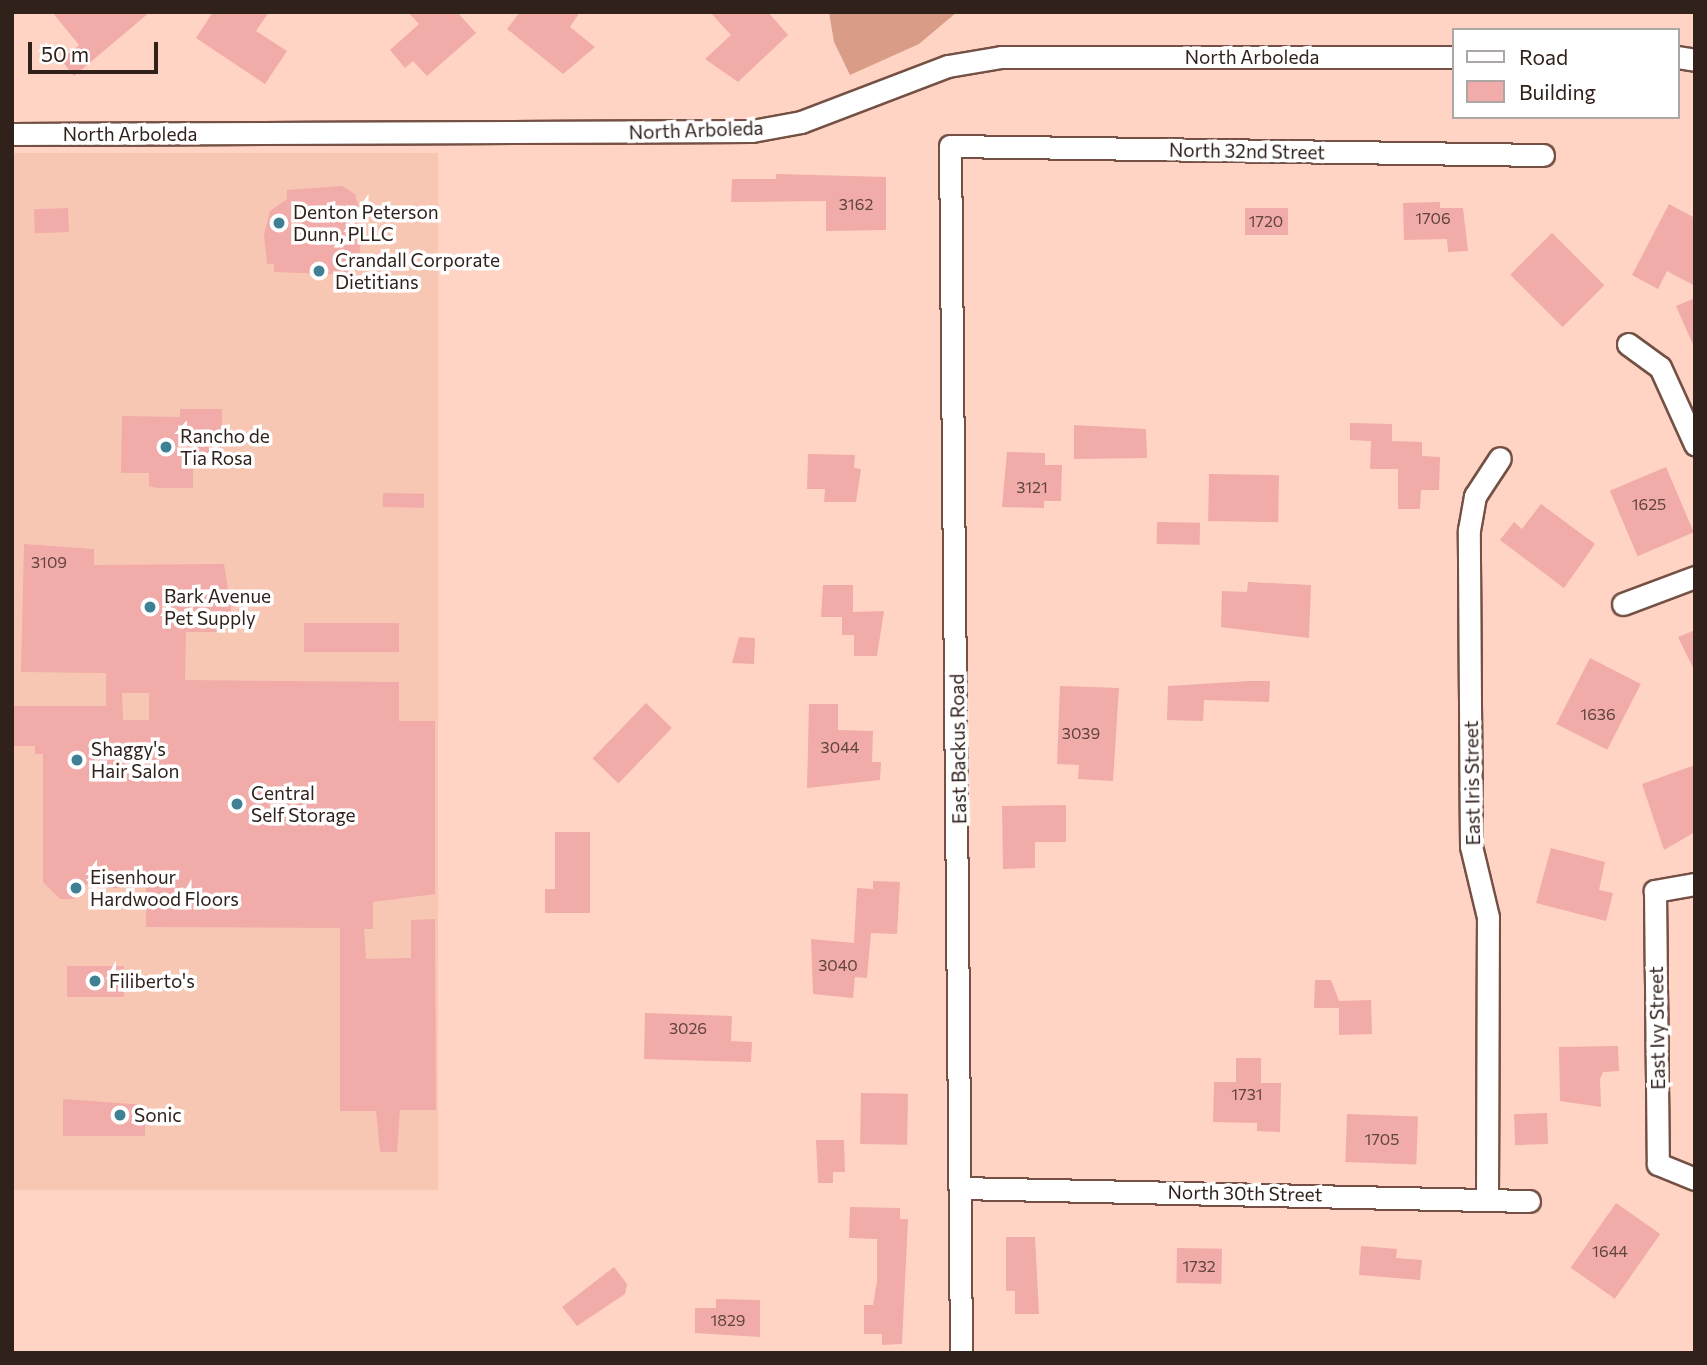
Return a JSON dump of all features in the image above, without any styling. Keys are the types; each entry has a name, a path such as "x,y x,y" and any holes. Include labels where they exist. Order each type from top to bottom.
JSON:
{"street":[{"name":"North Arboleda","path":"12,134 752,131 801,122 948,66 1001,57 1452,57"},
{"name":"North 32nd Street","path":"950,146 1543,155"},
{"name":"East Backus Road","path":"950,146 961,1353"},
{"path":"1628,344 1660,367 1695,444"},
{"name":"East Iris Street","path":"1487,1197 1488,917 1471,846 1469,530 1475,496 1500,458"},
{"path":"1623,604 1695,577"},
{"name":"East Ivy Street","path":"1695,884 1655,891 1658,1164 1695,1179"},
{"name":"North 30th Street","path":"960,1188 1487,1197 1529,1201"}],"shaded area":[{"path":"829,12 957,12 919,44 850,75 834,42"},
{"path":"12,153 438,153 438,1190 12,1190"}],"building":[{"path":"52,12 150,12 74,76 61,60 79,45"},
{"path":"213,12 269,12 256,31 287,51 265,84 196,38"},
{"path":"408,12 457,12 476,33 427,76 413,61 405,68 390,50 419,24"},
{"path":"520,12 580,12 570,27 595,47 563,74 507,29"},
{"path":"710,12 768,12 788,35 738,82 705,59 731,35"},
{"path":"776,174 886,177 886,230 826,231 826,201 731,202 732,179 776,179"},
{"path":"342,186 355,194 362,221 359,267 352,267 352,275 274,272 274,264 267,264 264,235 270,211 287,199 287,190"},
{"path":"1440,202 1440,208 1463,208 1468,251 1448,252 1447,239 1404,240 1403,203"},
{"path":"1669,204 1695,218 1695,286 1667,271 1658,289 1632,275"},
{"path":"68,208 69,232 35,233 34,209"},
{"path":"1245,208 1288,208 1288,235 1245,235"},
{"path":"1552,233 1604,285 1563,327 1510,275"},
{"path":"1695,298 1695,347 1694,347 1676,306"},
{"name":"Rancho de Tia Rosa","path":"180,409 222,409 222,437 212,437 211,456 193,456 193,488 157,488 149,486 149,473 121,473 122,416 180,417"},
{"path":"1350,423 1392,424 1392,441 1422,442 1422,456 1440,457 1439,490 1421,490 1420,509 1398,509 1398,469 1370,469 1371,441 1350,440"},
{"path":"1074,425 1146,429 1147,458 1074,459"},
{"path":"1007,452 1045,453 1045,465 1062,465 1061,501 1044,501 1044,508 1002,507"},
{"path":"808,454 855,455 854,468 861,469 856,502 824,502 825,489 807,489"},
{"path":"1666,467 1694,532 1638,556 1610,491"},
{"path":"1209,474 1279,475 1278,522 1208,521"},
{"path":"383,493 424,494 424,508 383,507"},
{"path":"1541,504 1595,544 1564,588 1500,540 1514,522 1522,529"},
{"path":"1157,522 1200,523 1200,545 1157,544"},
{"path":"24,544 94,549 94,565 224,564 232,615 225,615 226,632 186,632 185,680 399,682 399,721 435,721 435,894 373,902 373,929 364,929 366,959 411,958 411,920 435,919 436,1110 400,1110 397,1152 380,1152 376,1111 340,1111 340,928 146,927 146,888 107,888 107,863 73,899 60,899 43,882 43,754 35,754 35,746 12,746 12,706 106,706 106,673 21,672","holes":["122,693 149,693 149,720 123,720"]},
{"path":"1248,582 1311,585 1309,638 1221,627 1222,591 1247,592"},
{"path":"823,585 853,585 853,612 884,611 877,656 854,656 854,635 842,635 842,617 821,617"},
{"path":"304,623 399,623 399,652 304,652"},
{"path":"1695,630 1695,672 1678,637"},
{"path":"739,637 755,638 754,664 732,663"},
{"path":"1590,658 1641,684 1607,750 1556,724"},
{"path":"1270,681 1269,702 1204,700 1203,721 1167,720 1168,686"},
{"path":"1060,686 1119,688 1113,781 1078,779 1079,765 1057,764"},
{"path":"646,703 672,728 618,783 593,758"},
{"path":"809,704 838,704 838,730 873,731 872,762 881,762 880,780 807,788"},
{"path":"1695,765 1695,832 1664,850 1642,784"},
{"path":"1066,805 1066,842 1035,842 1035,868 1003,869 1002,806"},
{"path":"555,832 590,832 590,913 545,913 545,889 555,889"},
{"path":"1551,848 1605,862 1599,890 1613,893 1606,921 1536,903"},
{"path":"873,881 900,882 897,934 871,933 867,978 855,977 853,998 813,994 811,939 854,943 857,888 873,889"},
{"name":"Filiberto's","path":"67,966 124,966 124,997 67,997"},
{"path":"1315,980 1331,980 1339,1001 1371,1000 1372,1034 1339,1035 1339,1008 1314,1008"},
{"path":"645,1013 732,1016 731,1041 752,1042 751,1062 644,1059"},
{"path":"1618,1046 1619,1071 1603,1072 1600,1079 1601,1107 1560,1101 1559,1047"},
{"path":"1236,1058 1261,1058 1261,1083 1281,1083 1280,1132 1257,1131 1257,1123 1213,1122 1214,1082 1236,1082"},
{"path":"861,1093 908,1094 907,1145 860,1144"},
{"path":"63,1099 145,1105 145,1136 63,1136"},
{"path":"1547,1113 1548,1144 1515,1145 1514,1114"},
{"path":"1347,1114 1418,1116 1416,1164 1345,1162"},
{"path":"816,1140 844,1140 845,1172 833,1172 833,1183 818,1183"},
{"path":"1616,1203 1660,1234 1615,1299 1571,1268"},
{"path":"850,1207 900,1208 900,1219 908,1219 902,1344 882,1345 882,1334 864,1334 864,1305 873,1305 877,1281 877,1239 849,1238"},
{"path":"1006,1237 1035,1237 1039,1314 1015,1314 1015,1291 1006,1291"},
{"path":"1361,1246 1397,1249 1396,1258 1422,1260 1420,1280 1359,1275"},
{"path":"1177,1248 1222,1249 1221,1284 1176,1283"},
{"path":"614,1267 627,1284 625,1294 577,1326 562,1307"},
{"path":"716,1299 760,1300 760,1337 695,1333 695,1308 716,1308"}],"place":[{"name":"Denton Peterson Dunn, PLLC","path":"279,223"},
{"name":"Crandall Corporate Dietitians","path":"319,271"},
{"name":"Rancho de Tia Rosa","path":"166,447"},
{"name":"Bark Avenue Pet Supply","path":"150,607"},
{"name":"Shaggy's Hair Salon","path":"77,760"},
{"name":"Central Self Storage","path":"237,804"},
{"name":"Eisenhour Hardwood Floors","path":"76,888"},
{"name":"Filiberto's","path":"95,981"},
{"name":"Sonic","path":"120,1115"}]}
